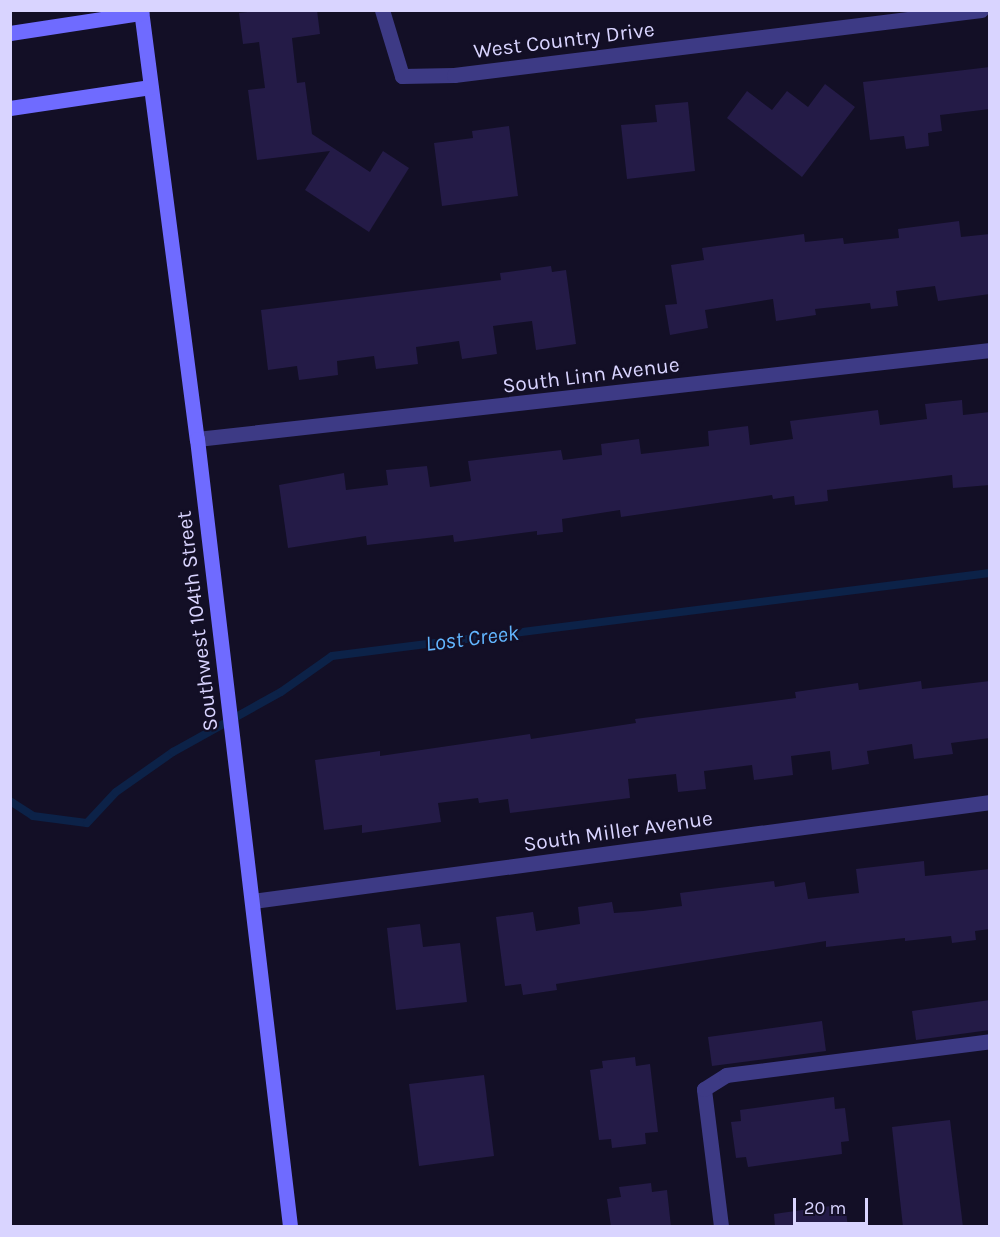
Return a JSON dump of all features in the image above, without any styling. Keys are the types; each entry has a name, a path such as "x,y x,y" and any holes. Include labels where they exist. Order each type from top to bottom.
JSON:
{"main road":[{"path":"10,33 141,12"},
{"name":"Southwest 104th Street","path":"141,12 197,439 290,1227"},
{"path":"10,108 150,87"}],"street":[{"name":"West Country Drive","path":"382,10 402,76 454,75 981,10"},
{"name":"South Linn Avenue","path":"197,439 990,350"},
{"name":"South Miller Avenue","path":"252,901 990,802"},
{"path":"721,1227 704,1089 726,1075 990,1041"}],"building":[{"path":"263,10 317,10 320,34 292,38 297,83 305,82 312,134 370,172 383,151 409,168 369,232 305,190 330,151 257,160 248,90 265,88 259,42 243,44 239,13"},
{"path":"990,67 990,109 940,115 942,131 928,133 929,146 906,149 904,136 870,140 863,82"},
{"path":"825,84 855,107 802,177 727,118 747,91 772,110 787,91 808,107"},
{"path":"688,102 695,171 627,179 621,125 657,122 655,105"},
{"path":"509,126 518,196 442,206 434,143 473,138 472,131"},
{"path":"959,221 961,237 990,234 990,294 938,301 935,286 896,291 898,306 871,309 870,303 815,309 816,315 776,321 773,299 705,310 708,328 670,335 665,305 677,304 671,265 704,260 702,248 804,234 805,242 843,238 844,244 899,238 898,229"},
{"path":"551,266 552,272 566,270 576,344 536,350 532,321 493,326 497,354 462,359 459,341 416,347 418,364 376,369 374,356 337,361 338,375 299,380 297,366 268,370 261,310 501,280 500,273"},
{"path":"962,400 963,415 990,412 990,485 953,488 952,475 827,490 828,501 795,505 794,496 773,499 772,495 621,517 620,510 562,519 563,532 537,535 537,531 454,542 453,535 367,545 366,536 288,548 279,485 344,473 346,490 388,485 386,470 427,466 430,487 471,481 468,461 561,450 563,460 602,455 601,444 639,439 641,454 709,446 708,431 748,426 750,445 793,439 790,421 878,410 880,425 927,419 925,404"},
{"path":"921,681 922,689 990,681 990,738 951,743 953,754 914,759 912,744 867,751 869,764 832,770 830,751 791,756 793,775 754,780 752,765 704,771 706,789 678,792 676,774 628,779 630,798 510,813 508,799 479,803 478,798 438,803 441,822 362,833 362,825 324,830 315,760 380,751 380,756 530,734 531,739 636,723 635,719 796,698 795,692 858,683 859,690"},
{"path":"924,861 925,876 990,869 990,929 975,931 976,940 952,943 951,936 905,941 905,938 826,947 826,941 556,984 557,990 523,995 521,984 505,986 496,917 533,912 536,931 580,924 578,907 612,902 614,913 682,906 680,893 774,881 775,887 805,882 808,899 859,893 856,869"},
{"path":"420,924 423,947 460,943 467,1002 396,1010 387,928"},
{"path":"990,1000 990,1030 916,1040 912,1011"},
{"path":"822,1021 826,1051 712,1066 708,1037"},
{"path":"635,1057 636,1066 650,1064 658,1132 645,1133 646,1144 612,1148 611,1139 599,1140 590,1070 603,1068 602,1061"},
{"path":"484,1075 494,1156 419,1166 409,1084"},
{"path":"834,1097 835,1109 845,1108 849,1141 841,1142 842,1154 748,1167 746,1157 736,1158 731,1122 741,1121 740,1110"},
{"path":"950,1120 963,1227 903,1227 892,1127"},
{"path":"651,1183 652,1192 667,1190 671,1227 611,1227 607,1199 621,1197 619,1187"},
{"path":"845,1204 848,1227 775,1227 774,1214"}],"waterway":[{"name":"Lost Creek","path":"10,801 33,816 87,823 116,792 173,752 281,692 332,656 990,573"}]}
